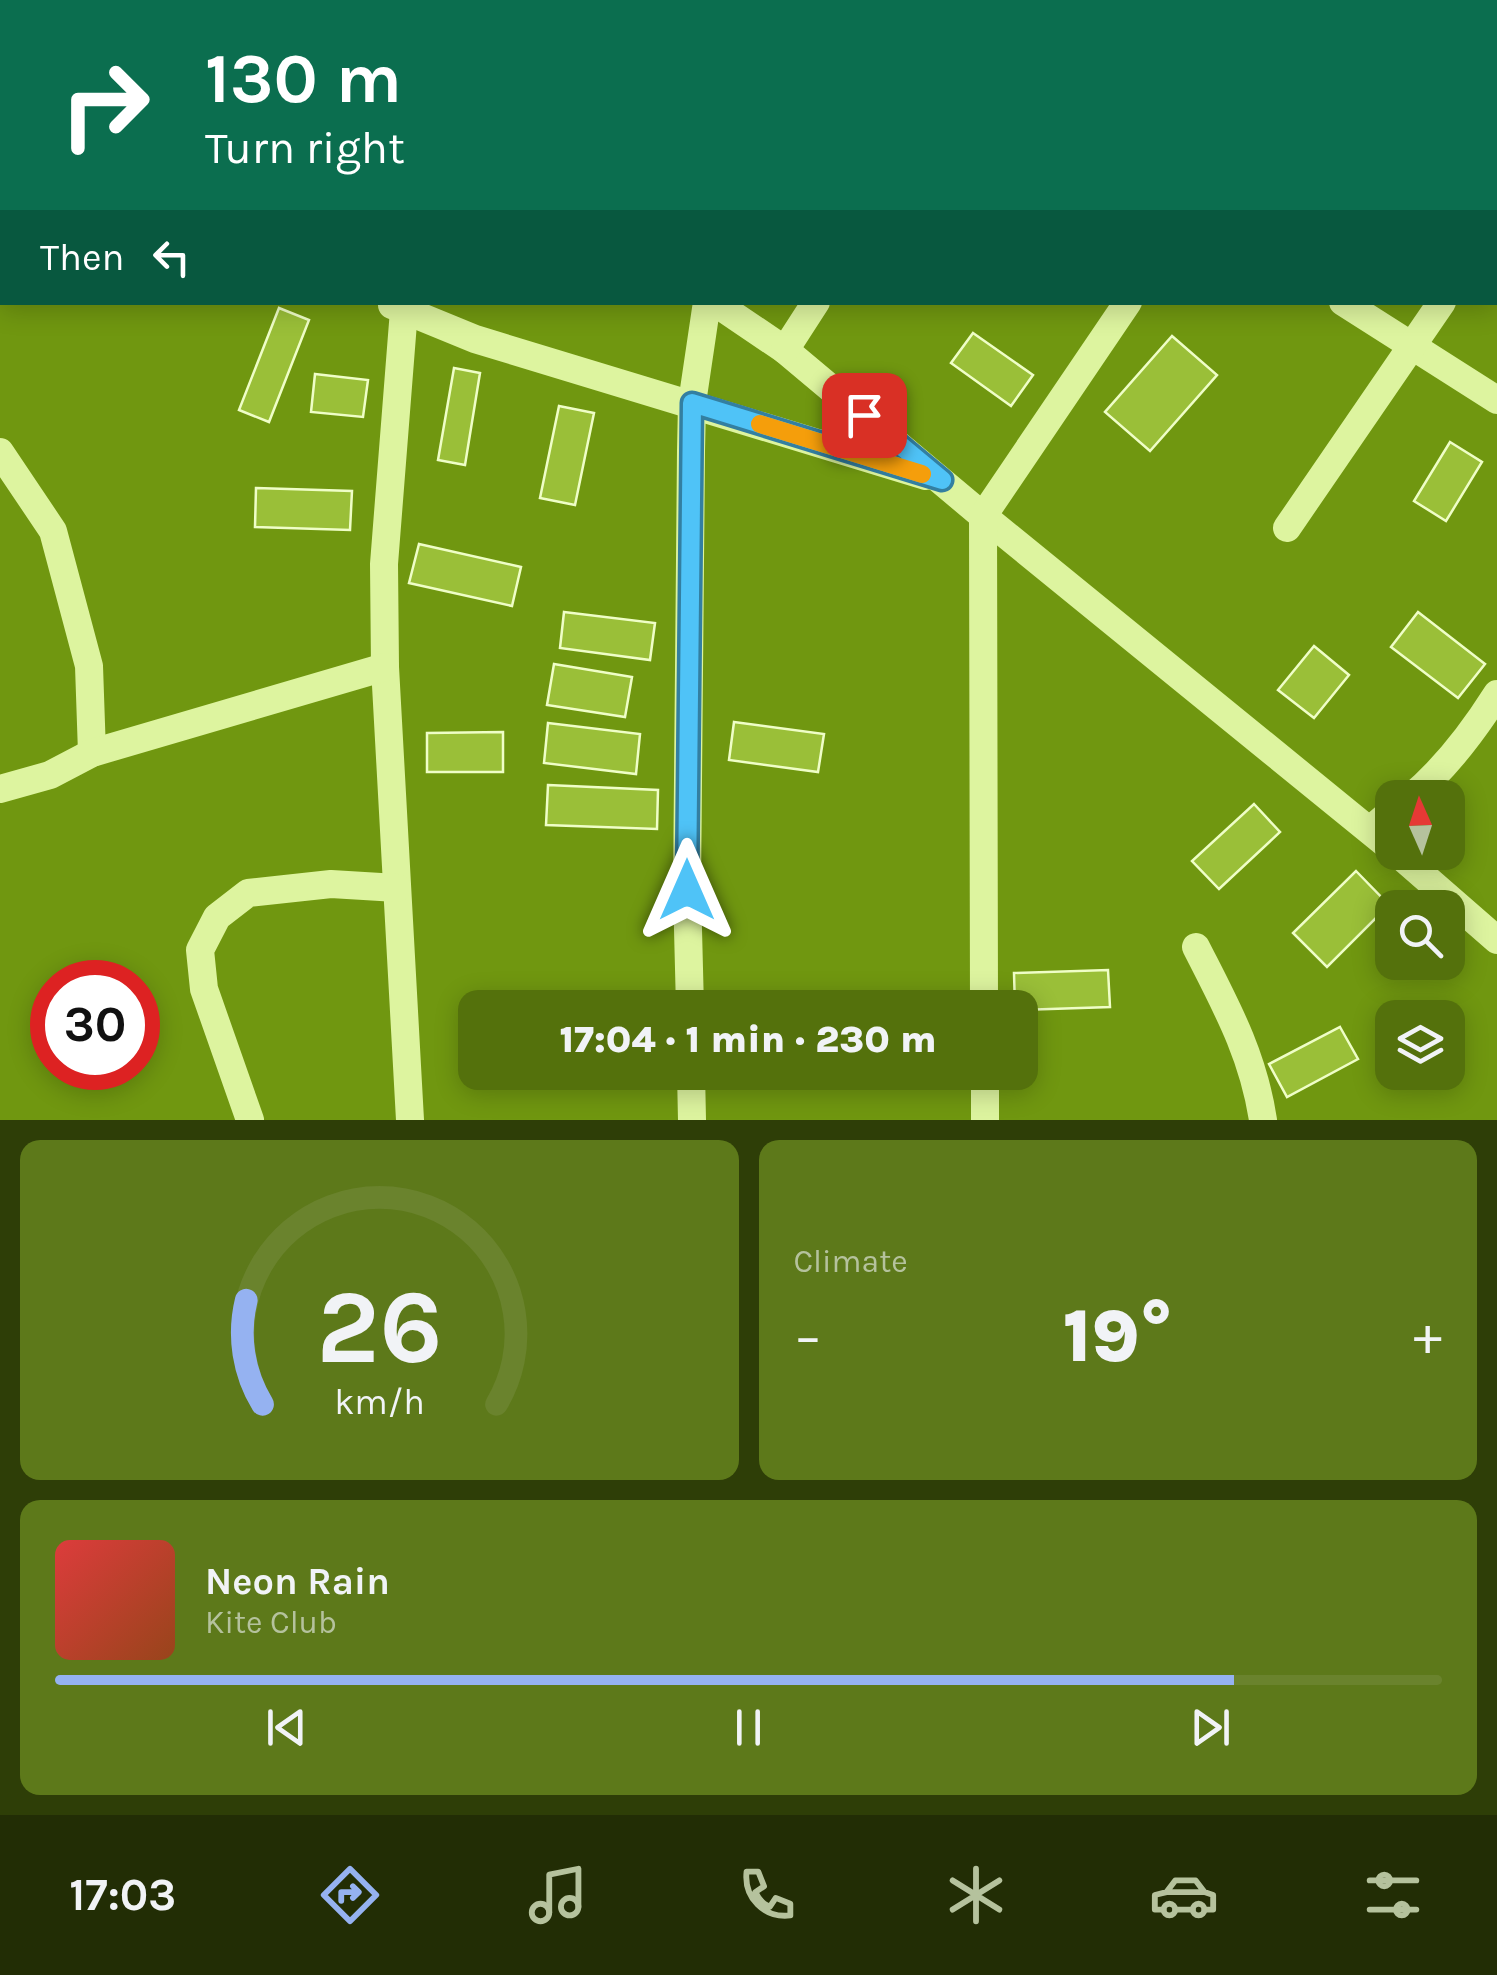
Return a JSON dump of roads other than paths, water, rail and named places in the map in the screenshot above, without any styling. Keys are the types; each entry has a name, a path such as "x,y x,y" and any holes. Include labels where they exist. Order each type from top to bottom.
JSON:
{"street":[{"path":"690,990 687,870 692,403 707,305"},
{"path":"718,305 785,350 1375,834"},
{"path":"785,350 814,305"},
{"path":"984,990 983,516 1126,305"},
{"path":"1347,305 1497,400"},
{"path":"1288,528 1440,305"},
{"path":"410,1120 384,667 384,564 396,306 475,339 942,480"},
{"path":"0,452 53,530 89,666 92,753"},
{"path":"0,789 50,775 92,753 384,667"},
{"path":"1431,780 1479,723 1497,694"},
{"path":"1370,830 1375,826"},
{"path":"1416,870 1497,940"},
{"path":"250,1120 204,989 200,950 217,918 248,894 331,884 398,888"},
{"path":"1196,947 1243,1040 1257,1080 1263,1120"},
{"path":"691,1090 692,1120"},
{"path":"984,1090 985,1120"}]}
